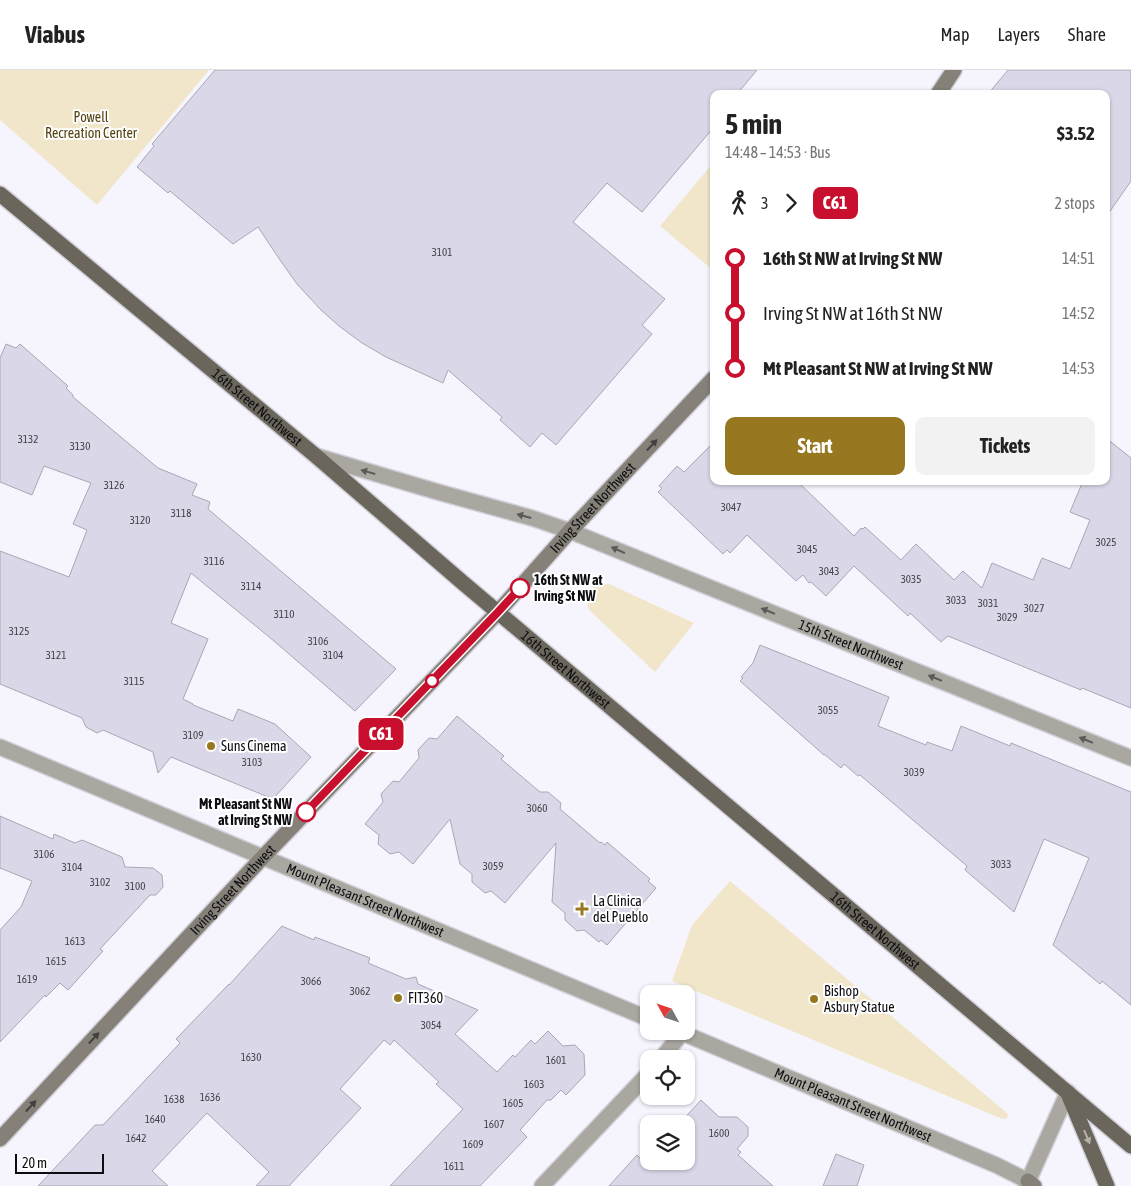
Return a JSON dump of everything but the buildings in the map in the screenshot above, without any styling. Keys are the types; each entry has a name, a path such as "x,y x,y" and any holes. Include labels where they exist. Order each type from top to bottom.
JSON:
{"main road":[{"path":"940,90 951,71"},
{"name":"16th Street Northwest","path":"0,194 316,456 1131,1146"},
{"name":"Irving Street Northwest","path":"0,1139 263,857 498,612 570,531 710,382"},
{"path":"1068,1092 1108,1186"}],"street":[{"name":"15th Street Northwest","path":"316,456 532,518 570,531 1131,758"},
{"name":"Mount Pleasant Street Northwest","path":"0,747 640,1015"},
{"name":"Mount Pleasant Street Northwest","path":"695,1038 996,1164 1029,1184"},
{"path":"542,1186 640,1083"},
{"path":"1029,1184 1068,1092"}],"green space":[{"name":"Powell Recreation Center","path":"0,70 209,70 97,205 0,120"},
{"path":"710,167 710,268 660,226"},
{"path":"595,584 609,584 694,623 655,672 589,610 586,598"},
{"path":"730,881 1007,1113 1007,1118 1000,1118 695,991 695,985 682,985 672,981 692,925"}],"bus line":[{"name":"C61","path":"306,812 520,588"}],"place":[{"name":"16th St NW at Irving St NW","path":"520,588"},
{"name":"Suns Cinema","path":"211,746"},
{"name":"Mt Pleasant St NW at Irving St NW","path":"306,812"},
{"name":"La Clinica del Pueblo","path":"582,909"},
{"name":"FIT360","path":"398,998"},
{"name":"Bishop Asbury Statue","path":"814,999"}]}
